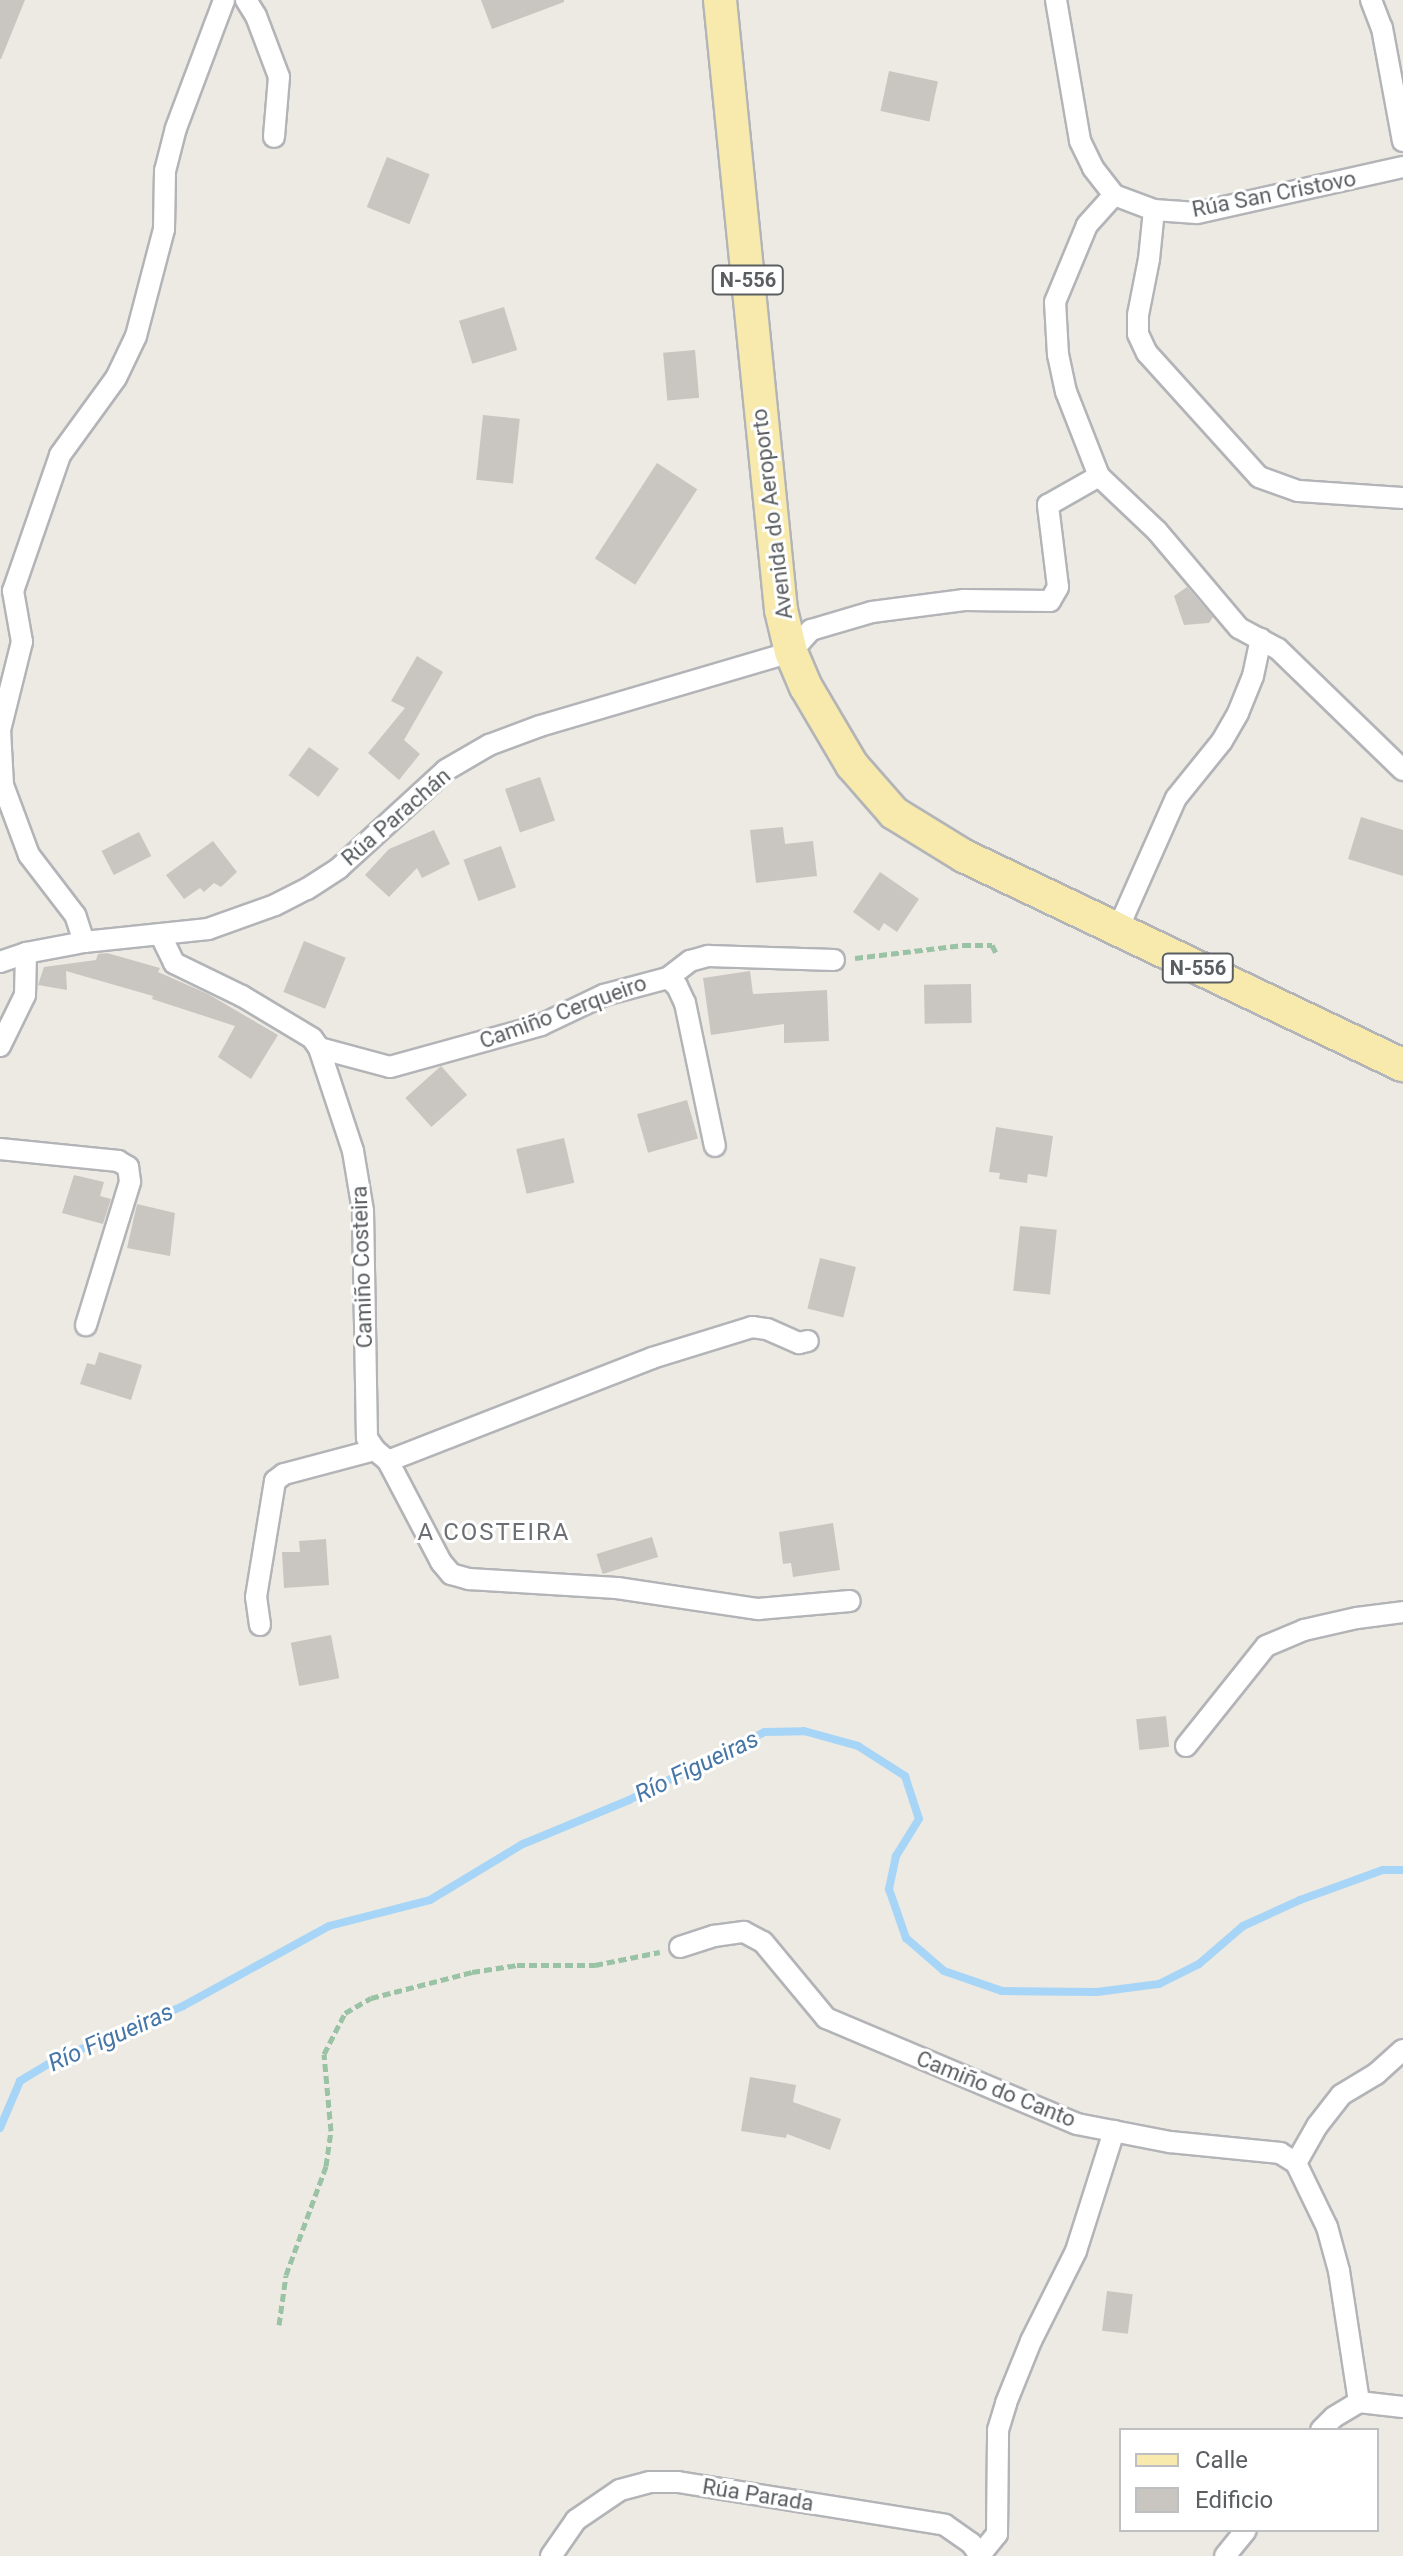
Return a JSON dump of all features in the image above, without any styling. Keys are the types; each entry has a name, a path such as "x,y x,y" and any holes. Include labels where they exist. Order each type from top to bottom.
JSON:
{"main road":[{"name":"Avenida do Aeroporto","path":"720,0 774,561 791,652 819,712 852,765 894,813 964,856 1403,1065"}],"street":[{"path":"84,942 75,915 29,855 3,785 0,730 22,642 6,590 60,455 116,378 136,336 164,229 165,171 176,128 224,0"},
{"path":"246,0 256,16 279,77 274,137"},
{"path":"1056,0 1080,141 1093,168 1114,195 1087,225 1055,302 1058,355 1066,392 1099,476 1157,531 1231,620 1300,667 1403,770"},
{"path":"1371,0 1382,28 1403,141"},
{"name":"Rúa San Cristovo","path":"1114,195 1154,210 1197,213 1403,167"},
{"path":"1154,210 1149,259 1138,315 1138,334 1147,353 1259,477 1298,491 1403,498"},
{"path":"791,652 811,630 872,612 964,600 1050,601 1058,587 1048,505 1099,476"},
{"path":"1117,931 1176,798 1222,741 1238,713 1253,676 1261,639"},
{"name":"Rúa Parachán","path":"0,962 26,953 84,942 208,929 307,889 339,868 446,770 489,745 540,726 791,652"},
{"path":"161,936 174,963 242,996 312,1038 319,1048"},
{"path":"0,1046 25,995 26,953"},
{"name":"Camiño Cerqueiro","path":"319,1048 390,1067 541,1025 604,995 668,978 690,961 708,956 834,960"},
{"name":"Camiño Cerqueiro","path":"668,978 677,986 685,1003 715,1146"},
{"name":"Camiño Costeira","path":"319,1048 359,1181 363,1211 367,1438 381,1456 441,1562 451,1574 469,1579 617,1588 758,1609 850,1601"},
{"path":"0,1149 118,1161 128,1167 130,1182 86,1325"},
{"path":"260,1625 256,1597 275,1481 284,1474 381,1456 652,1358 752,1327 767,1329 799,1343 808,1341"},
{"path":"1186,1746 1266,1646 1304,1630 1403,1612"},
{"name":"Camiño do Canto","path":"680,1947 744,1932 763,1942 826,2018 1077,2124 1170,2142 1280,2153 1296,2163"},
{"path":"1359,2402 1339,2271 1327,2227 1296,2163 1317,2126 1341,2095 1376,2074 1403,2050"},
{"path":"980,2556 997,2534 998,2430 1006,2403 1031,2341 1076,2251 1114,2131"},
{"path":"1323,2428 1334,2417 1359,2402 1403,2407"},
{"name":"Rúa Parada","path":"551,2556 576,2520 620,2490 650,2482 678,2482 945,2525 971,2543 980,2556"},
{"path":"1225,2556 1244,2532"}],"path":[{"path":"834,960 963,945 992,945 997,955"},
{"path":"279,2325 286,2275 326,2166 331,2131 324,2054 345,2013 371,1998 472,1972 517,1965 611,1963 680,1947"}],"building":[{"path":"0,0 25,0 1,59 0,59"},
{"path":"481,0 564,0 564,2 492,29"},
{"path":"889,71 938,81 929,121 880,111"},
{"path":"387,157 430,174 409,224 367,207"},
{"path":"504,307 517,350 472,364 459,321"},
{"path":"695,350 699,398 667,401 663,353"},
{"path":"483,415 520,419 513,484 476,480"},
{"path":"657,463 697,489 635,585 595,559"},
{"path":"1187,587 1213,617 1209,623 1184,625 1174,596"},
{"path":"417,656 443,672 404,740 420,754 399,780 368,753 405,708 391,701"},
{"path":"309,747 339,769 318,797 288,775"},
{"path":"540,777 555,820 520,833 505,789"},
{"path":"1361,817 1403,830 1403,876 1348,859"},
{"path":"783,827 785,844 813,841 817,876 756,883 750,830"},
{"path":"434,830 450,864 422,878 417,868 389,897 365,875 389,849"},
{"path":"139,832 151,856 114,875 102,851"},
{"path":"213,841 237,872 221,887 214,883 204,892 200,888 184,899 166,875"},
{"path":"501,846 516,887 478,901 463,860"},
{"path":"880,872 919,899 897,932 884,923 879,931 853,912"},
{"path":"304,941 346,958 325,1009 283,992"},
{"path":"107,953 160,968 158,972 208,994 278,1035 251,1079 218,1057 235,1026 152,999 153,996 66,971 67,990 38,985 44,967 96,960 98,954"},
{"path":"750,971 753,994 827,990 829,1041 784,1043 784,1024 711,1035 703,978"},
{"path":"971,984 972,1023 925,1024 924,985"},
{"path":"441,1066 467,1095 431,1127 405,1098"},
{"path":"687,1100 698,1138 648,1153 637,1114"},
{"path":"996,1127 1053,1136 1047,1177 1028,1174 1027,1183 999,1179 1000,1173 989,1172"},
{"path":"564,1138 574,1183 527,1194 516,1149"},
{"path":"74,1175 104,1182 100,1196 111,1199 103,1224 62,1213"},
{"path":"137,1204 175,1213 170,1256 127,1248"},
{"path":"1020,1226 1057,1230 1050,1295 1013,1291"},
{"path":"820,1258 856,1267 843,1317 807,1308"},
{"path":"99,1352 142,1365 131,1400 80,1384 87,1363 95,1365"},
{"path":"833,1523 840,1570 793,1577 791,1563 783,1564 779,1532"},
{"path":"652,1537 658,1557 603,1574 597,1554"},
{"path":"326,1539 329,1585 284,1588 282,1552 300,1552 299,1541"},
{"path":"331,1635 339,1678 299,1686 291,1643"},
{"path":"1166,1716 1169,1747 1139,1750 1136,1719"},
{"path":"750,2077 796,2085 793,2102 841,2119 830,2150 787,2134 786,2138 741,2131"},
{"path":"1107,2291 1133,2294 1128,2334 1102,2331"}],"waterway":[{"name":"Río Figueiras","path":"0,2128 20,2081 53,2061 183,2006 329,1926 430,1900 523,1844 629,1800 765,1732 804,1731 858,1746 905,1776 919,1819 896,1856 889,1889 906,1938 944,1971 1002,1991 1097,1992 1159,1984 1199,1964 1243,1926 1300,1900 1383,1870 1403,1870"}],"district":[{"name":"A COSTEIRA","path":"494,1533"}]}
